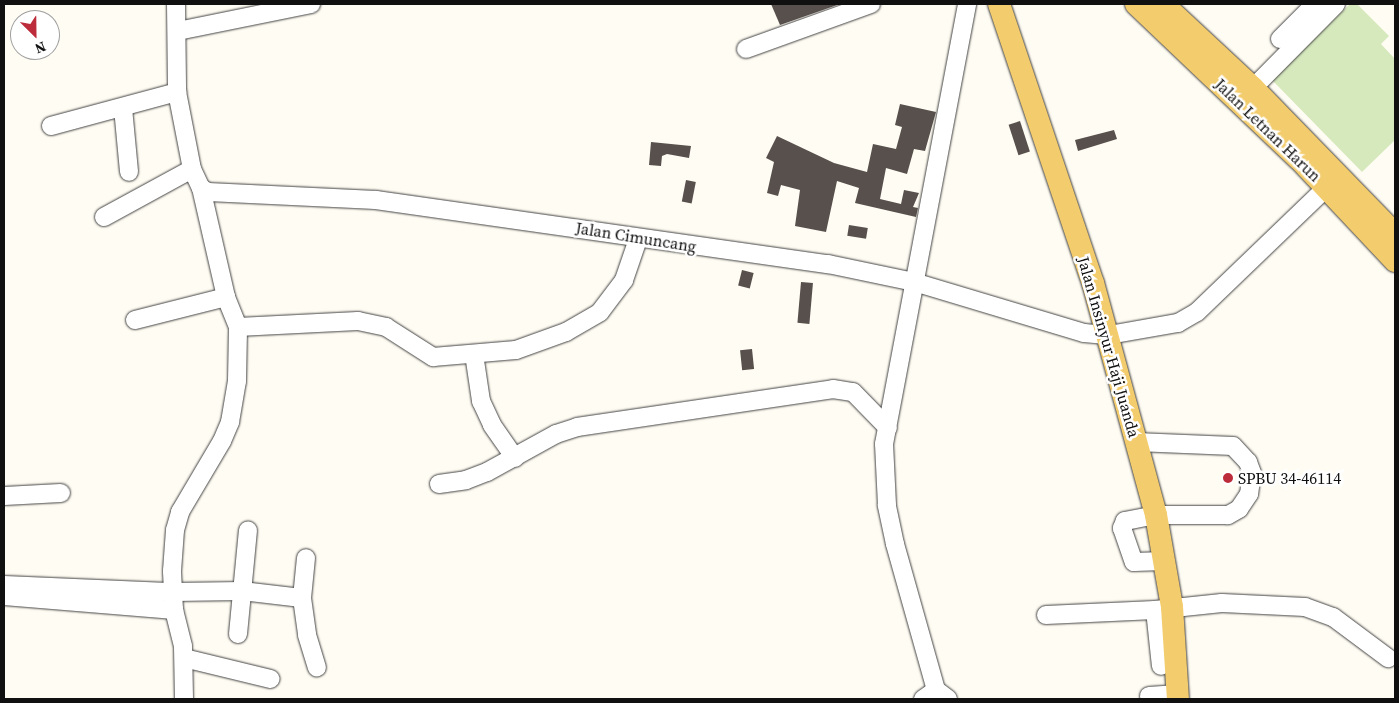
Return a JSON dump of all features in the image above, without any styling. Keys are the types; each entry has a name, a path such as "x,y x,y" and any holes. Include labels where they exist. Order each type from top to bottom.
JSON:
{"main road":[{"name":"Jalan Insinyur Haji Juanda","path":"999,4 1008,14 1109,335 1156,515 1164,561 1163,609 1178,696"},
{"name":"Jalan Letnan Harun","path":"1136,4 1246,95 1360,194 1395,234"},
{"name":"Jalan Letnan Harun","path":"1169,6 1326,188 1395,261"}],"street":[{"path":"176,4 178,92 187,146 192,170 201,188 226,297 238,327 237,381 230,422 213,459 180,512 172,571 174,610 184,658 184,699"},
{"path":"178,31 311,4"},
{"path":"746,50 871,4"},
{"path":"936,696 887,505 884,444 967,4"},
{"path":"1280,39 1314,4"},
{"path":"1246,95 1332,5"},
{"path":"51,126 178,92"},
{"path":"123,108 129,172"},
{"path":"104,217 192,170"},
{"name":"Jalan Cimuncang","path":"201,188 238,195 376,200 562,224 638,240 828,264 914,282 1061,328 1109,335 1164,328 1197,312 1326,188"},
{"path":"238,327 358,321 386,327 427,355 474,354 533,345 588,322 618,289 638,240"},
{"path":"135,320 226,297"},
{"path":"474,354 481,401 492,425 515,458"},
{"path":"439,484 466,480 515,458 556,434 577,427 833,389 853,392 888,428"},
{"path":"1136,442 1233,446 1240,451 1252,473 1249,494 1239,509 1228,515 1156,515 1128,519 1122,528 1134,562 1164,561"},
{"path":"4,496 61,494"},
{"path":"238,634 248,530"},
{"path":"306,558 302,598 307,636 317,668"},
{"path":"4,585 39,593"},
{"path":"4,596 39,593 93,596 242,591 302,598"},
{"path":"93,596 174,610"},
{"path":"1046,614 1163,609 1222,603 1311,608 1333,617 1388,658"},
{"path":"1161,666 1163,609"},
{"path":"184,658 271,678"},
{"path":"1149,696 1178,696"}],"green space":[{"path":"1350,4 1357,4 1389,36 1381,44 1395,59 1395,140 1362,172 1272,80"}],"building":[{"path":"771,4 840,4 780,25"},
{"path":"900,104 936,112 925,151 914,149 907,174 886,168 880,199 901,204 904,190 919,193 913,207 918,208 916,217 855,203 859,188 837,181 826,232 795,226 800,190 781,185 778,196 767,193 774,162 766,158 777,136 834,163 867,172 873,144 896,149 902,127 895,125"},
{"path":"1020,121 1030,151 1018,155 1009,125"},
{"path":"1114,130 1117,139 1078,151 1075,140"},
{"path":"651,142 691,146 689,158 667,154 662,156 661,166 649,165"},
{"path":"686,180 696,182 692,204 682,202"},
{"path":"849,225 868,228 866,239 847,236"},
{"path":"742,270 754,273 750,288 738,286"},
{"path":"801,282 813,283 809,324 797,323"},
{"path":"752,349 754,369 742,370 740,350"}],"place":[{"name":"SPBU 34-46114","path":"1228,478"}]}
